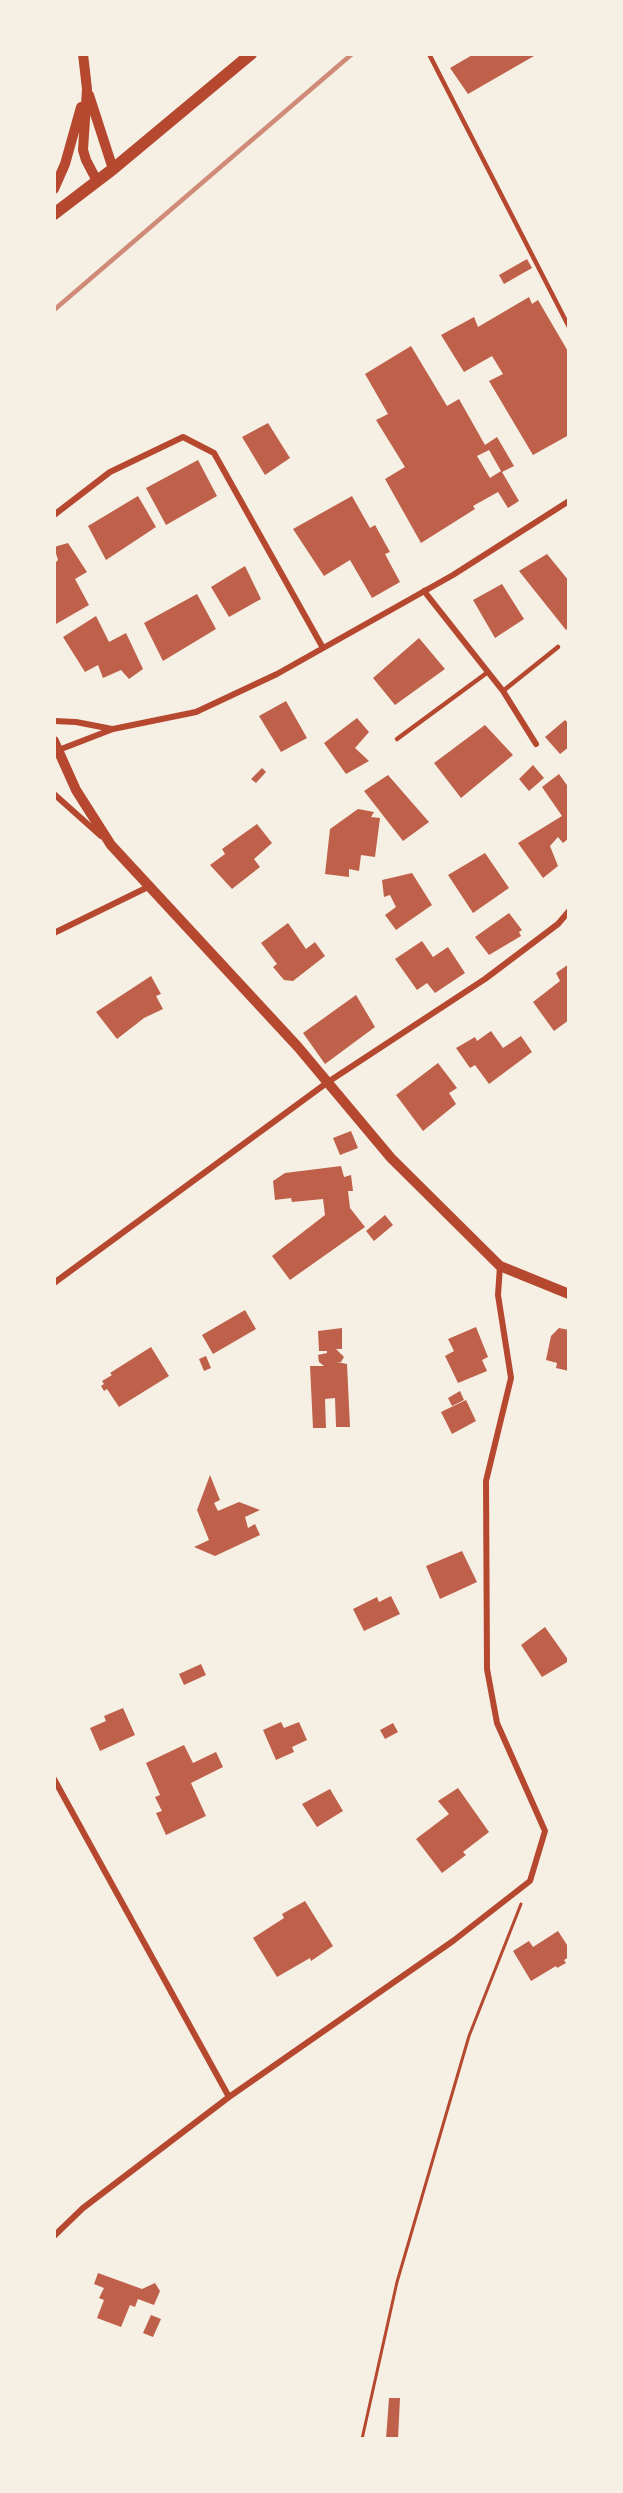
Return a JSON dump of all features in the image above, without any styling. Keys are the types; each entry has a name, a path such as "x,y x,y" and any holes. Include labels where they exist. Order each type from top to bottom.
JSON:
{"main road":[{"path":"54,214 113,169 251,54"}],"street":[{"path":"83,54 87,89 83,150 90,169 98,181"},
{"path":"87,89 113,169"},
{"path":"54,189 65,164 87,89"},
{"path":"54,515 110,472 183,437 214,453 323,648"},
{"path":"111,845 76,790 55,748 113,729 195,712 276,674 424,591 569,501"},
{"path":"424,591 503,691 536,744"},
{"path":"54,721 76,722 113,729"},
{"path":"54,794 111,845 328,1082 391,1158 500,1266 569,1294"},
{"path":"54,933 148,887"},
{"path":"54,1283 328,1082 485,979 558,924 569,911"},
{"path":"54,2236 83,2208 229,2097 453,1941 530,1881 545,1831 497,1723 487,1669 486,1481 511,1378 498,1295 500,1266"},
{"path":"54,1779 229,2097"}],"lane":[{"path":"429,54 569,327"},
{"path":"503,691 558,647"},
{"path":"397,739 488,672"}],"path":[{"path":"362,2439 397,2282 470,2036 530,1881"}],"building":[{"path":"474,54 533,54 534,56 468,94 450,68"},
{"path":"527,259 532,268 504,284 499,275"},
{"path":"529,297 532,304 538,300 569,353 569,435 533,455 489,381 503,374 492,356 464,372 441,335 474,317 478,327"},
{"path":"411,346 447,406 459,399 485,445 497,437 514,466 502,472 519,501 508,508 498,492 473,506 475,509 421,543 385,479 405,467 376,420 388,414 365,374","holes":["489,450 501,471 490,478 477,456"]},
{"path":"268,423 290,458 265,475 242,437"},
{"path":"198,460 217,496 166,525 146,488"},
{"path":"138,496 156,527 106,560 88,526"},
{"path":"352,496 370,528 375,525 390,552 385,554 400,582 372,598 350,560 324,576 293,529"},
{"path":"68,543 87,572 75,579 89,605 56,624 54,564 58,560 54,547"},
{"path":"547,554 569,581 569,627 566,630 519,571"},
{"path":"245,566 261,599 229,617 211,587"},
{"path":"502,584 524,619 495,638 473,600"},
{"path":"197,594 216,629 163,661 144,623"},
{"path":"96,616 109,642 126,633 143,669 129,679 121,670 103,678 98,665 85,672 63,637"},
{"path":"419,638 445,669 395,705 373,678"},
{"path":"286,701 307,738 281,752 259,716"},
{"path":"357,718 369,732 355,748 369,761 346,774 324,743"},
{"path":"565,720 569,721 569,747 560,754 545,737"},
{"path":"485,725 513,755 461,798 434,763"},
{"path":"533,765 544,778 529,791 519,779"},
{"path":"262,768 266,772 256,783 251,779"},
{"path":"559,774 569,788 569,838 563,843 558,837 550,846 558,866 543,878 518,843 562,816 542,787"},
{"path":"388,775 429,822 403,841 364,791"},
{"path":"358,809 374,812 371,817 380,818 375,857 361,855 359,871 349,869 349,877 325,874 330,829"},
{"path":"257,824 272,843 254,859 260,867 232,889 210,865 225,854 222,849"},
{"path":"485,853 509,888 473,913 448,875"},
{"path":"412,873 432,905 396,930 385,915 396,907 390,895 384,897 382,880"},
{"path":"509,913 522,930 519,932 521,936 489,955 475,937"},
{"path":"288,923 306,949 315,942 325,956 293,981 284,980 273,967 277,964 261,943"},
{"path":"422,941 433,957 448,947 465,973 435,993 427,983 417,990 395,959"},
{"path":"569,964 569,1020 554,1031 533,1002 560,981 556,973"},
{"path":"151,976 161,994 156,996 163,1009 144,1018 117,1039 96,1012"},
{"path":"356,995 375,1027 325,1064 303,1033"},
{"path":"491,1031 503,1048 521,1036 532,1052 489,1084 475,1065 470,1068 456,1048 475,1037 477,1041"},
{"path":"438,1063 457,1088 449,1093 456,1104 423,1131 396,1095"},
{"path":"351,1131 358,1148 340,1155 333,1138"},
{"path":"341,1166 344,1177 351,1175 353,1191 348,1191 350,1208 365,1227 290,1280 272,1256 325,1215 323,1199 292,1202 291,1198 275,1200 273,1181 285,1173"},
{"path":"385,1215 393,1225 374,1241 366,1231"},
{"path":"245,1310 256,1329 213,1354 202,1335"},
{"path":"476,1327 488,1357 482,1360 487,1371 458,1383 445,1356 454,1351 448,1339"},
{"path":"342,1328 342,1349 336,1349 344,1357 341,1362 337,1362 347,1364 350,1427 336,1427 335,1398 325,1399 326,1428 313,1428 310,1366 324,1366 319,1362 318,1355 327,1353 327,1351 319,1351 318,1331"},
{"path":"559,1328 569,1330 569,1371 556,1368 557,1363 546,1360 551,1336"},
{"path":"151,1347 169,1376 119,1407 107,1389 104,1391 101,1386 104,1384 102,1381 112,1375 110,1373"},
{"path":"206,1356 211,1368 204,1371 199,1359"},
{"path":"460,1391 464,1400 452,1406 448,1398"},
{"path":"466,1400 476,1421 452,1434 441,1412"},
{"path":"210,1475 220,1500 214,1503 218,1511 239,1502 260,1510 245,1517 248,1528 255,1524 260,1535 215,1556 194,1547 209,1540 197,1510"},
{"path":"462,1551 477,1582 440,1599 426,1566"},
{"path":"391,1596 400,1614 364,1631 353,1609 377,1597 379,1602"},
{"path":"545,1627 569,1661 542,1677 521,1645"},
{"path":"201,1664 206,1675 184,1685 179,1674"},
{"path":"123,1708 135,1735 100,1751 90,1728 106,1721 104,1716"},
{"path":"281,1722 284,1728 299,1722 307,1740 292,1747 294,1752 276,1760 263,1730"},
{"path":"393,1723 398,1732 385,1739 380,1730"},
{"path":"184,1745 193,1763 216,1752 223,1767 191,1783 206,1816 166,1835 156,1813 162,1811 155,1797 160,1795 146,1763"},
{"path":"458,1788 489,1832 463,1852 466,1855 442,1873 416,1839 449,1814 438,1801"},
{"path":"330,1789 343,1811 317,1827 302,1804"},
{"path":"305,1901 333,1946 311,1961 310,1958 277,1977 253,1938 284,1918 282,1914"},
{"path":"558,1931 569,1948 569,1957 564,1960 566,1963 557,1968 556,1966 531,1981 513,1951 529,1941 533,1947"},
{"path":"98,2273 142,2289 155,2283 160,2291 154,2305 138,2299 135,2307 130,2305 121,2327 97,2318 104,2300 99,2298 104,2288 94,2284"},
{"path":"151,2315 161,2319 153,2337 143,2333"},
{"path":"389,2398 400,2398 398,2439 386,2439"}],"railway":[{"path":"54,310 352,54"}]}
